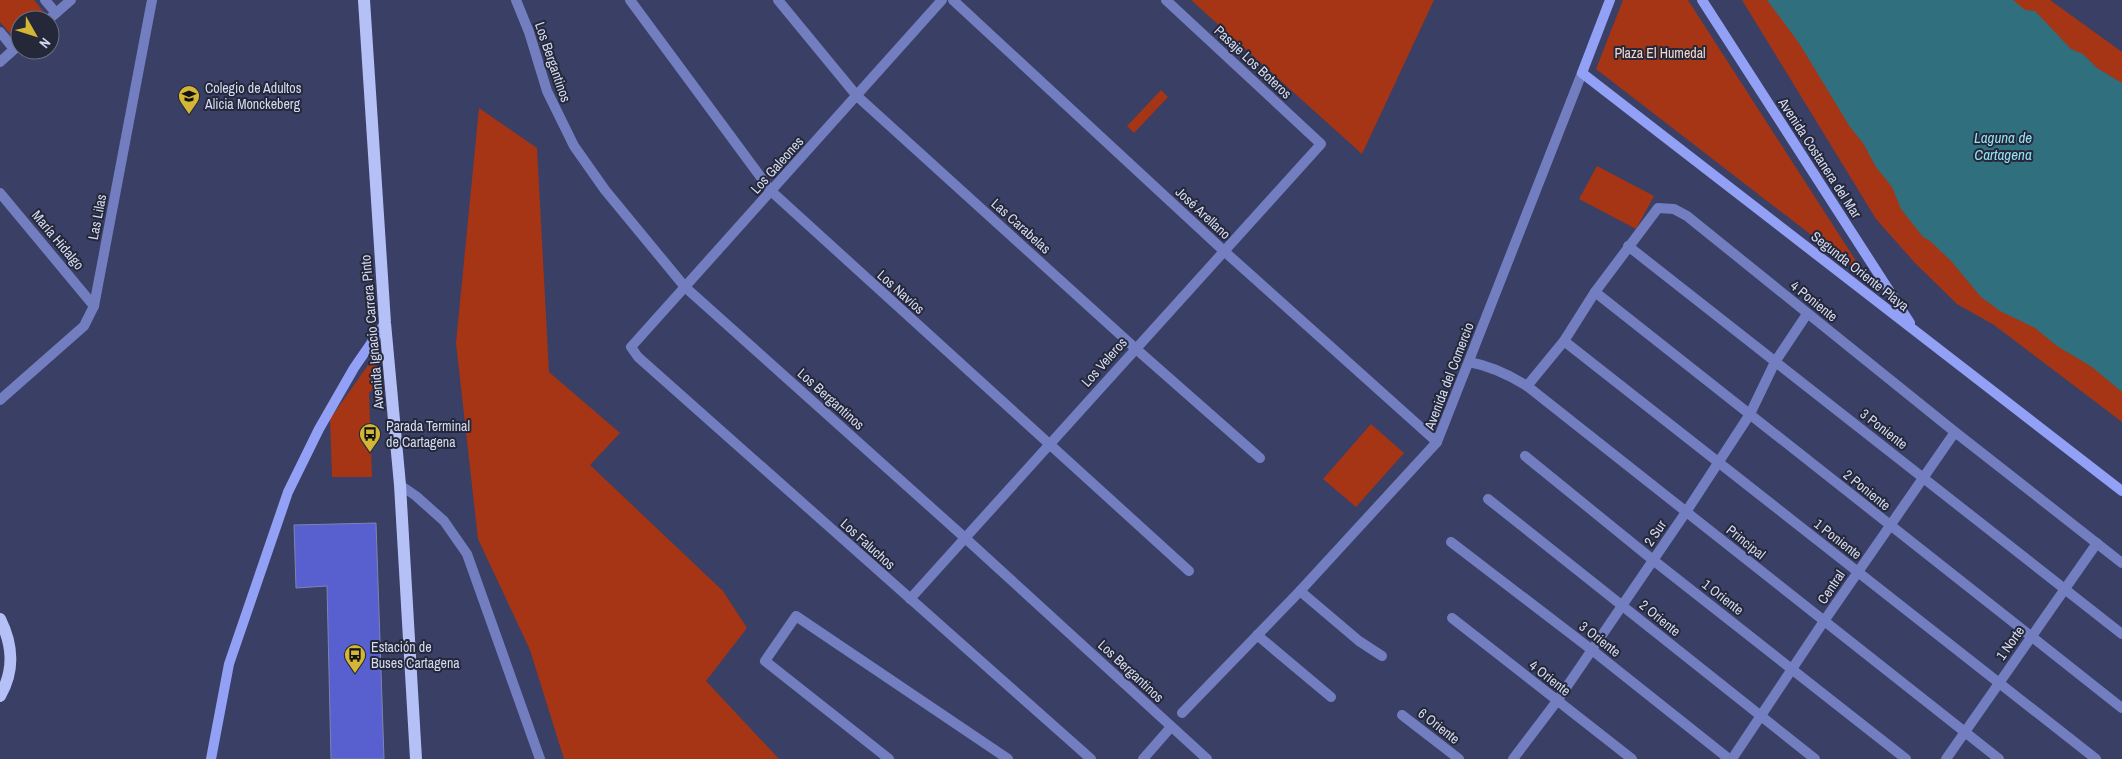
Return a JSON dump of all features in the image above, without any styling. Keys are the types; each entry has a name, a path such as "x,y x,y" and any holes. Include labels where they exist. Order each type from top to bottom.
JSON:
{"main road":[{"name":"Avenida Ignacio Carrera Pinto","path":"364,0 385,323 400,485 416,759"},
{"path":"0,619 10,645 11,666 0,696"},
{"name":"Avenida Ignacio Carrera Pinto","path":"414,720 420,759"}],"street":[{"path":"59,10 71,0"},
{"name":"Las Lilas","path":"0,400 84,326 94,306 152,0"},
{"name":"Los Bergantinos","path":"516,0 529,32 547,91 574,146 605,190 685,287 1207,759"},
{"name":"Los Navíos","path":"630,0 771,192 1189,571"},
{"name":"Las Carabelas","path":"778,0 857,96 1135,348 1260,458"},
{"name":"Los Galeones","path":"631,347 942,0"},
{"name":"José Arellano","path":"952,0 1224,251 1437,442"},
{"name":"Pasaje Los Boteros","path":"1166,0 1321,144"},
{"name":"Avenida del Comercio","path":"1182,714 1300,591 1437,442 1610,0"},
{"name":"Avenida Costanera del Mar","path":"1702,0 1914,330"},
{"path":"0,32 10,41"},
{"path":"0,62 10,53"},
{"name":"Segunda Oriente Playa","path":"1582,73 2122,490"},
{"name":"Los Veleros","path":"910,599 1321,144"},
{"name":"María Hidalgo","path":"0,193 94,306"},
{"name":"4 Poniente","path":"1527,386 1564,341 1595,292 1658,208 1674,209 1687,216 1807,314 2122,563"},
{"name":"3 Poniente","path":"1628,246 2122,634"},
{"name":"2 Poniente","path":"1595,292 1889,526 2122,708"},
{"name":"2 Sur","path":"1513,759 1557,701 1686,512 1750,414 1775,362 1807,314"},
{"path":"211,759 229,664 288,492 319,429 354,368 385,323"},
{"name":"1 Poniente","path":"1564,341 2096,759"},
{"name":"Los Faluchos","path":"631,347 638,357 1092,759"},
{"name":"Principal","path":"1469,362 1485,365 1504,372 1527,386 1999,759"},
{"name":"Central","path":"1731,759 1955,432"},
{"name":"1 Oriente","path":"1524,456 1906,759"},
{"path":"400,485 416,496 444,521 467,554 540,759"},
{"name":"2 Oriente","path":"1488,499 1815,759"},
{"name":"3 Oriente","path":"1451,542 1731,759"},
{"name":"1 Norte","path":"1946,759 2097,543"},
{"path":"1300,591 1359,641 1382,656"},
{"path":"889,759 764,661 796,616 1008,759"},
{"name":"4 Oriente","path":"1452,618 1632,759"},
{"path":"1257,635 1331,697"},
{"name":"6 Oriente","path":"1402,715 1460,759"},
{"path":"1143,759 1171,727"}],"green space":[{"path":"0,0 34,0 42,10 10,10 10,34 0,22"},
{"path":"1191,0 1434,0 1362,154"},
{"name":"Plaza El Humedal","path":"1623,0 1688,0 1867,278 1596,69"},
{"name":"Laguna de Cartagena","path":"1742,0 2050,0 2122,52 2122,422 1994,325 1957,304 1915,263 1876,219"},
{"path":"1161,90 1168,97 1134,133 1127,126"},
{"path":"479,108 537,148 549,372 620,433 590,465 723,591 747,628 706,681 779,759 564,759 530,650 478,539 456,343"},
{"path":"1597,166 1654,196 1636,229 1579,199"},
{"path":"373,358 382,379 369,393 372,477 332,477 330,419"},
{"path":"1371,424 1404,453 1356,507 1323,479"}],"water":[{"name":"Laguna de Cartagena","path":"1767,0 2013,0 2025,10 2035,11 2071,49 2083,54 2097,68 2122,83 2122,392 2092,367 2057,346 2035,328 2000,311 1981,297 1951,261 1930,241 1923,237 1901,209 1892,187 1876,167 1863,143 1850,127 1799,43"}],"building":[{"name":"Estación de Buses Cartagena","path":"376,523 384,759 331,759 327,586 296,588 294,525"}],"place":[{"name":"Colegio de Adultos Alicia Monckeberg","path":"189,115"},
{"name":"Parada Terminal de Cartagena","path":"370,453"},
{"name":"Estación de Buses Cartagena","path":"355,674"}]}
